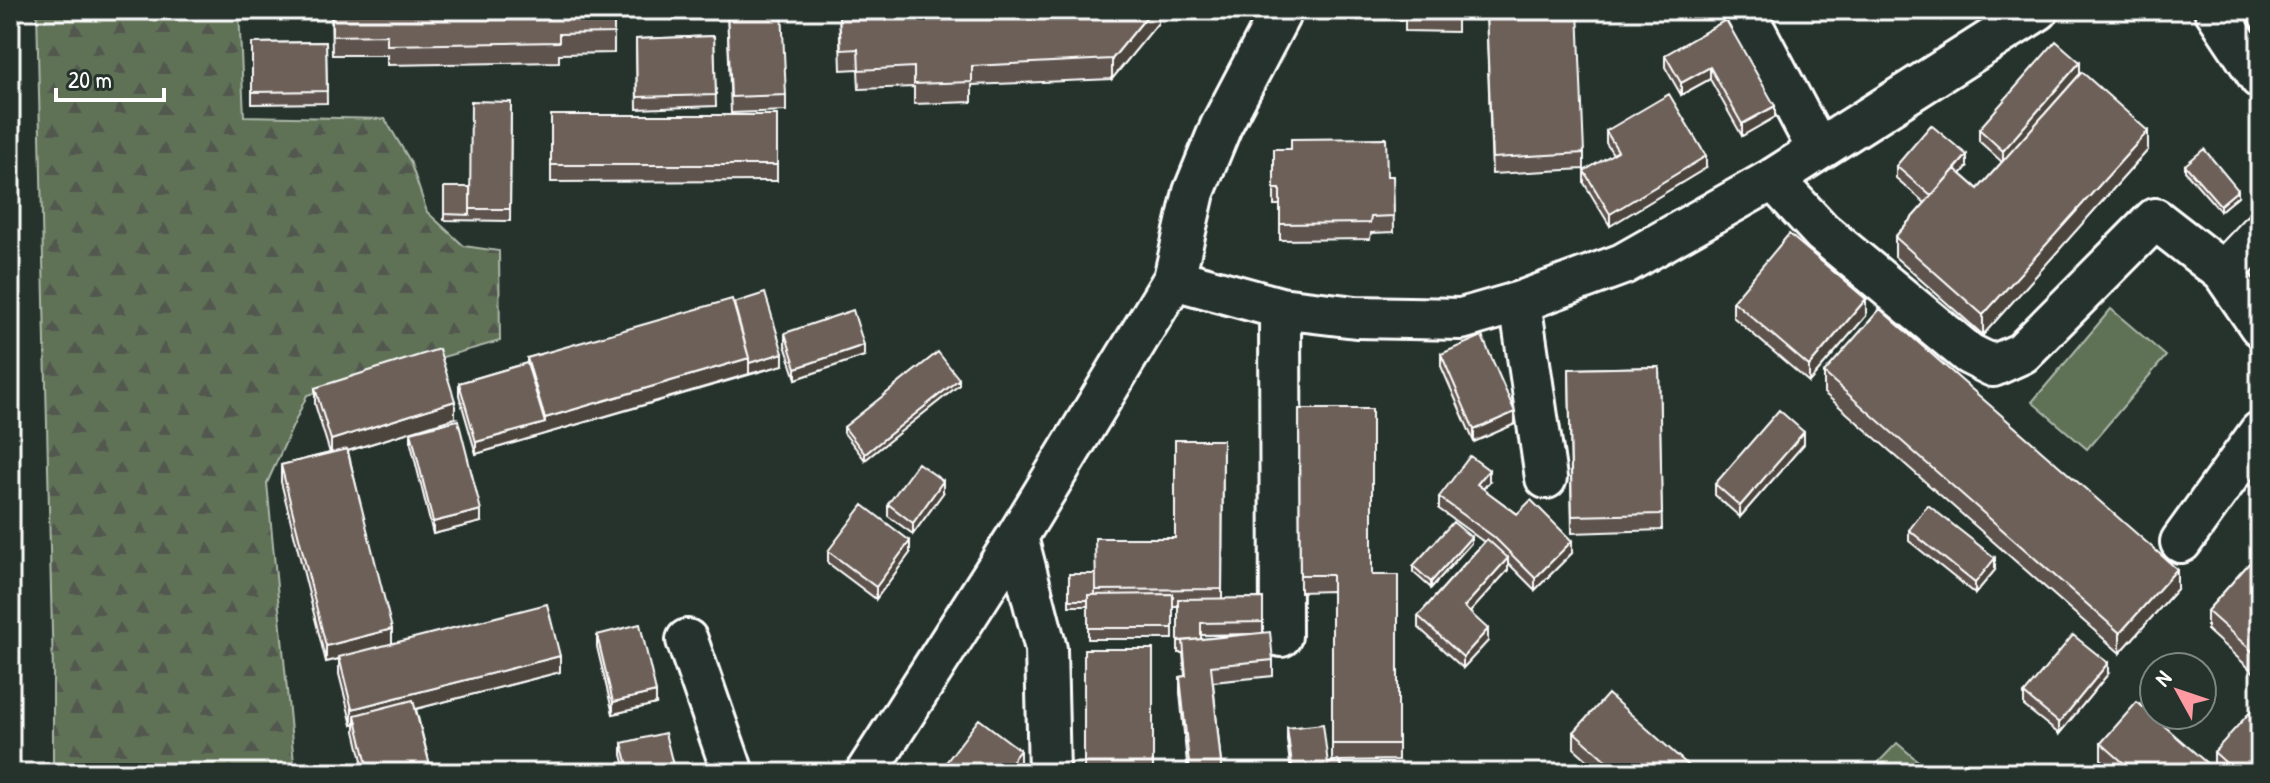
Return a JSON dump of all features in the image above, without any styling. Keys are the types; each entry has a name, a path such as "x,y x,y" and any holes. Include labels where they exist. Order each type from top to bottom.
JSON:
{"street":[{"path":"866,773 1017,537 1174,279 1194,192 1221,126 1282,10"},
{"path":"1744,10 1818,150"},
{"path":"1174,279 1280,308 1356,317 1461,319 1520,302 1623,264 1773,179 2038,10"},
{"path":"2215,10 2260,78"},
{"path":"1773,179 1822,232 1969,354 1993,366 2022,353 2155,219 2223,272 2260,326"},
{"path":"2223,272 2260,233"},
{"path":"1520,302 1546,478"},
{"path":"1280,308 1281,636"},
{"path":"2181,542 2260,432"},
{"path":"1017,537 1046,649 1049,773"},
{"path":"687,640 733,773"}],"green space":[{"path":"37,10 239,10 244,116 385,119 410,161 427,212 464,246 499,251 500,341 307,395 267,483 295,773 53,773"},
{"path":"2111,309 2166,356 2087,449 2032,402"},
{"path":"1897,743 1932,773 1868,773"}],"building":[{"path":"332,10 614,10 614,33 559,34 559,42 387,45 387,35 332,36"},
{"path":"727,10 782,10 786,95 731,97"},
{"path":"839,10 1152,10 1112,59 972,66 972,82 914,84 914,67 859,70 858,49 841,50"},
{"path":"1405,10 1457,10 1457,16 1405,15"},
{"path":"1578,10 1584,153 1492,158 1486,11"},
{"path":"1726,20 1775,106 1742,124 1710,67 1681,83 1665,55"},
{"path":"714,36 716,95 637,97 636,39"},
{"path":"2056,41 2080,62 2003,151 1979,129"},
{"path":"326,42 327,91 252,92 252,43"},
{"path":"2082,72 2148,131 1983,315 1895,237 1955,169 1978,189"},
{"path":"1669,94 1706,156 1610,214 1584,171 1618,151 1606,131"},
{"path":"471,101 511,102 510,209 470,209"},
{"path":"551,115 777,115 777,165 551,165"},
{"path":"1931,125 1967,155 1931,196 1896,166"},
{"path":"1386,138 1387,176 1393,176 1394,216 1371,217 1370,223 1280,224 1280,189 1274,189 1274,149 1291,149 1291,139"},
{"path":"2204,149 2238,190 2220,205 2185,165"},
{"path":"444,187 470,187 470,215 444,214"},
{"path":"1789,234 1866,299 1809,366 1733,301"},
{"path":"765,293 783,353 749,363 734,303"},
{"path":"732,299 749,358 545,418 527,358"},
{"path":"1880,309 2177,569 2120,633 1824,373"},
{"path":"853,310 864,345 796,368 785,333"},
{"path":"1482,336 1515,412 1474,430 1441,354"},
{"path":"439,349 455,401 331,440 315,388"},
{"path":"938,352 959,379 865,454 844,427"},
{"path":"527,363 545,423 476,442 459,383"},
{"path":"1659,367 1662,514 1572,516 1569,369"},
{"path":"1299,409 1372,409 1372,575 1398,575 1398,744 1332,744 1332,575 1300,575"},
{"path":"1779,410 1804,432 1740,506 1715,484"},
{"path":"458,420 481,510 433,522 411,432"},
{"path":"1175,440 1223,440 1222,589 1096,590 1095,538 1175,538"},
{"path":"347,449 392,629 326,646 281,465"},
{"path":"1470,456 1489,470 1477,484 1517,514 1531,500 1572,541 1535,578 1494,537 1439,497"},
{"path":"918,463 943,481 913,523 888,504"},
{"path":"863,505 910,541 876,587 828,551"},
{"path":"1928,505 1995,558 1975,583 1909,530"},
{"path":"2260,514 2260,534 2250,525"},
{"path":"1453,522 1471,537 1431,582 1413,566"},
{"path":"1487,539 1508,558 1464,607 1488,629 1463,657 1418,616"},
{"path":"2260,551 2260,658 2207,611"},
{"path":"1069,574 1095,574 1095,595 1088,595 1088,600 1069,600"},
{"path":"1173,594 1173,628 1088,628 1088,595"},
{"path":"1263,598 1263,622 1201,623 1201,639 1178,641 1178,599"},
{"path":"547,604 560,656 352,709 339,657"},
{"path":"640,624 656,692 613,702 597,635"},
{"path":"1270,632 1273,660 1211,666 1222,773 1190,773 1180,677 1186,676 1183,641"},
{"path":"2073,635 2108,663 2059,723 2024,694"},
{"path":"1084,649 1153,649 1153,773 1084,773"},
{"path":"1608,694 1697,773 1620,773 1574,732"},
{"path":"413,700 432,773 369,773 355,715"},
{"path":"2260,701 2260,773 2237,773 2214,752"},
{"path":"2137,702 2138,731 2170,731 2218,773 2135,773 2101,743"},
{"path":"979,719 1020,750 1002,773 938,773"},
{"path":"1323,724 1328,764 1338,760 1344,773 1293,773 1287,728"},
{"path":"665,733 675,773 630,773 622,743"}]}
